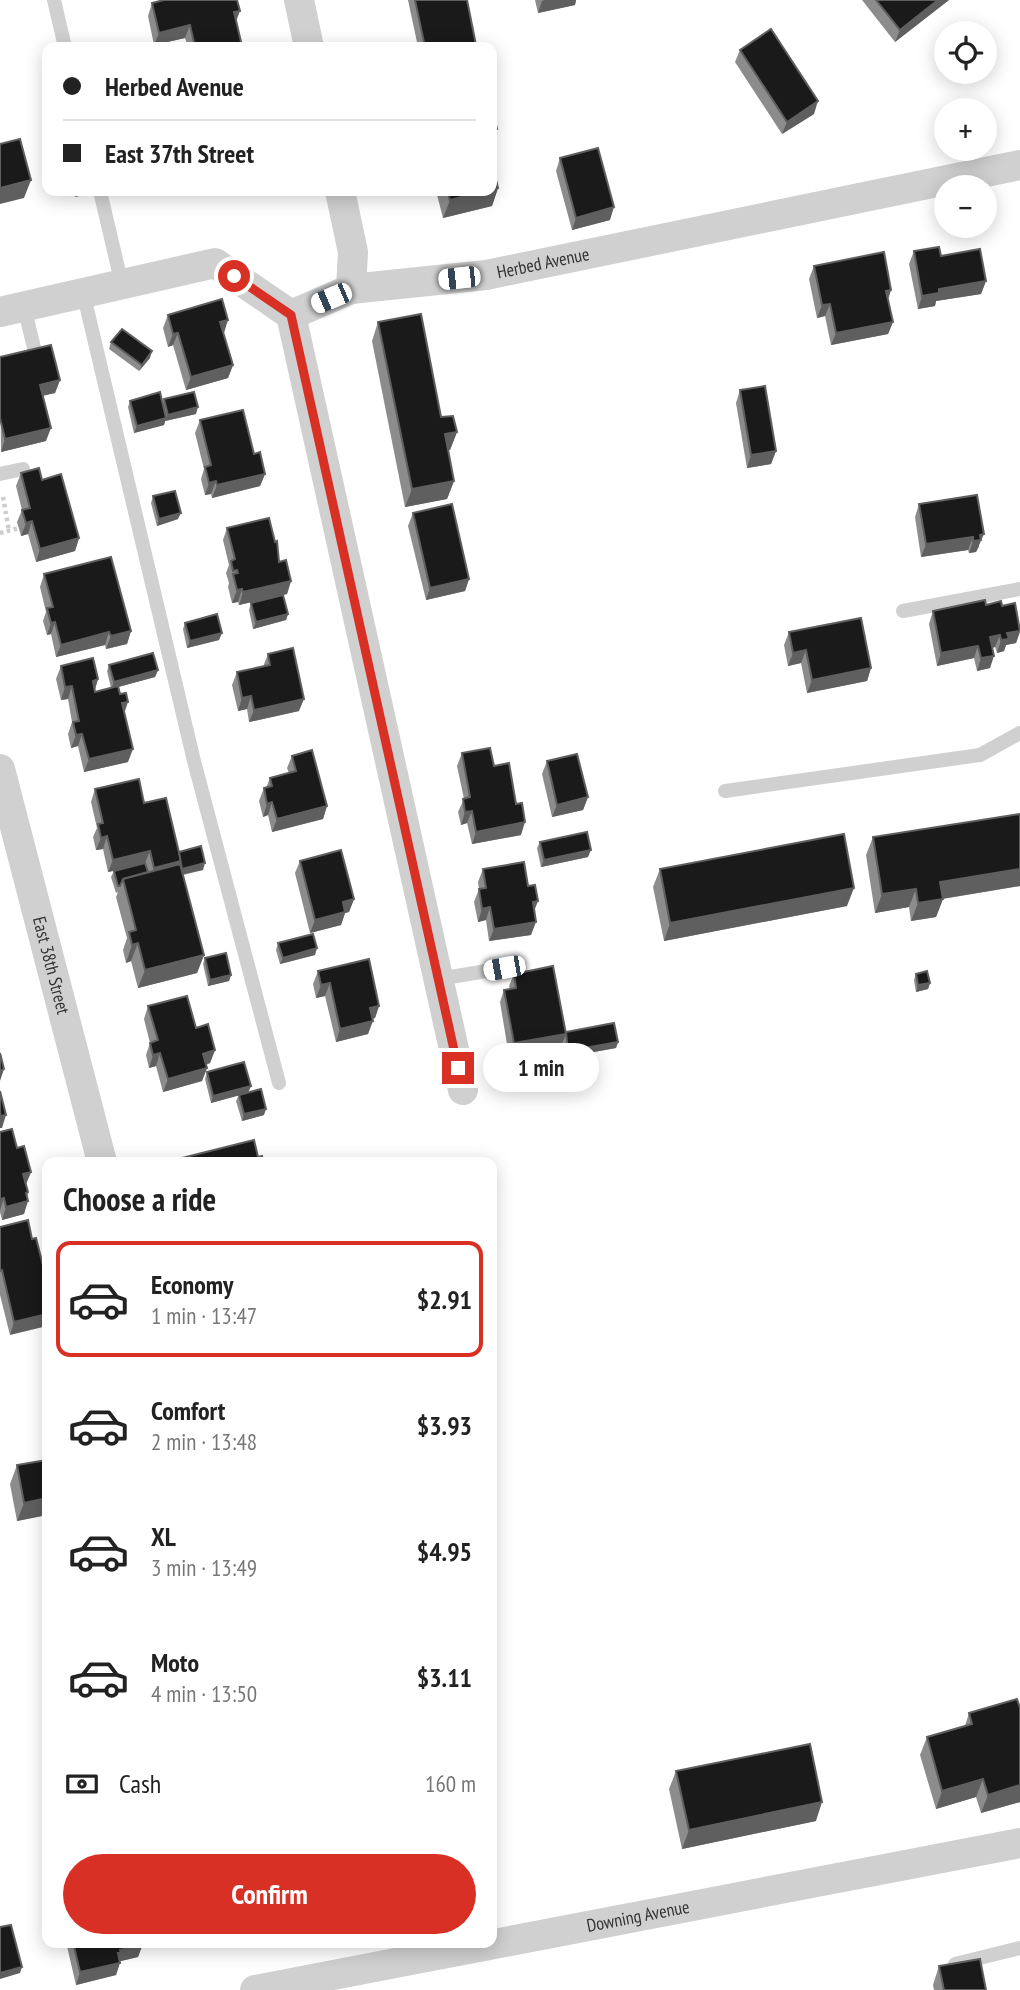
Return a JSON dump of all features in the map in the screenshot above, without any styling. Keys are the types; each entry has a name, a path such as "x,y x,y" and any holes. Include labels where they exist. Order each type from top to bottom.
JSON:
{"street":[{"path":"299,0 308,42"},
{"name":"Herbed Avenue","path":"291,315 351,289 486,275 1020,165"},
{"path":"341,196 353,252 351,289"},
{"path":"12,309 215,263 291,315 463,1090"},
{"name":"East 38th Street","path":"0,769 101,1157"},
{"name":"Downing Avenue","path":"497,1943 1020,1843"},
{"name":"Downing Avenue","path":"255,1990 474,1948"}],"lane":[{"path":"54,0 64,42"},
{"path":"101,196 122,285"},
{"path":"83,292 194,761 279,1083"},
{"path":"12,309 37,359"},
{"path":"2,474 23,469"},
{"path":"903,611 1020,589"},
{"path":"726,792 980,755 1020,733"},
{"path":"439,979 504,968"},
{"path":"955,1964 1020,1948"}],"path":[{"path":"2,474 9,531"},
{"path":"0,533 19,528"}],"building":[{"path":"164,0 237,0 240,11 234,12 241,42 194,42 190,25 159,33 152,3"},
{"path":"415,0 467,0 475,42 424,42"},
{"path":"876,0 938,0 900,30"},
{"path":"771,29 818,101 787,122 740,50"},
{"path":"20,139 31,180 0,188 0,144"},
{"path":"598,148 614,207 576,218 560,158"},
{"path":"449,196 466,196 450,200"},
{"path":"939,247 941,256 980,249 986,281 939,289 939,293 922,296 914,251"},
{"path":"884,252 891,290 886,291 893,322 836,333 830,304 822,305 814,266"},
{"path":"222,299 228,320 220,322 233,365 191,377 178,333 173,334 168,315"},
{"path":"421,314 441,417 453,416 457,432 445,434 454,481 412,489 378,322"},
{"path":"122,329 152,351 142,365 111,342"},
{"path":"51,345 60,380 40,385 51,428 5,439 0,418 0,357"},
{"path":"765,386 776,451 751,455 740,390"},
{"path":"160,392 166,418 137,426 130,401"},
{"path":"194,392 198,407 168,415 164,399"},
{"path":"243,410 254,454 260,452 265,474 217,485 216,481 209,483 205,467 211,465 200,420"},
{"path":"39,468 42,480 61,474 79,538 40,549 32,521 26,523 22,510 30,508 21,473"},
{"path":"175,491 181,513 159,519 153,496"},
{"path":"977,495 984,534 980,535 981,540 973,541 973,537 926,544 919,504"},
{"path":"452,504 469,579 430,588 413,513"},
{"path":"269,518 275,542 277,541 279,562 286,560 291,581 243,592 242,589 237,590 233,574 238,573 237,570 233,571 231,561 235,559 227,528"},
{"path":"111,557 131,631 111,636 109,632 61,645 55,622 51,623 47,608 53,607 44,574"},
{"path":"283,595 288,614 256,622 251,603"},
{"path":"985,600 986,605 1001,601 1002,606 1015,603 1020,631 1007,633 1009,639 1001,640 1000,635 990,637 994,656 981,658 978,646 941,653 933,611"},
{"path":"217,614 222,633 190,641 185,623"},
{"path":"861,618 871,668 812,680 806,650 793,653 789,632"},
{"path":"293,648 304,699 254,710 251,696 242,698 237,672 270,665 268,654"},
{"path":"153,653 158,670 114,682 109,665"},
{"path":"93,658 98,679 93,681 95,692 118,686 120,694 126,693 128,702 122,703 133,749 89,759 82,734 76,735 73,722 79,721 72,686 65,687 61,666"},
{"path":"490,748 494,766 509,763 516,804 522,803 525,822 476,832 472,811 465,812 463,799 470,797 462,753"},
{"path":"312,750 327,806 277,819 272,802 267,804 264,788 272,786 270,778 296,771 292,756"},
{"path":"577,754 588,797 557,805 547,761"},
{"path":"139,779 144,803 166,798 181,861 154,868 150,851 113,860 107,836 101,838 98,824 103,823 95,789"},
{"path":"1020,814 1020,869 940,882 943,899 918,903 916,889 882,894 873,837"},
{"path":"587,832 591,850 544,860 540,842"},
{"path":"844,834 854,888 670,923 660,869"},
{"path":"201,846 205,863 182,869 179,852"},
{"path":"341,850 354,899 343,902 345,912 315,920 300,861"},
{"path":"524,862 528,886 535,885 538,901 533,902 536,922 494,929 490,907 482,909 479,889 486,888 483,869"},
{"path":"145,863 148,872 123,879 118,886 114,871"},
{"path":"180,864 204,955 145,970 138,943 132,945 129,932 136,930 123,879"},
{"path":"313,934 317,948 283,958 278,943"},
{"path":"226,953 231,975 210,980 205,958"},
{"path":"369,959 379,1006 370,1008 373,1021 340,1029 330,983 321,985 318,971"},
{"path":"553,966 566,1034 514,1043 504,990 516,988 514,974"},
{"path":"927,971 930,983 918,985 916,974"},
{"path":"187,996 196,1028 208,1024 215,1050 203,1054 207,1068 168,1079 160,1053 153,1055 150,1043 158,1040 148,1006"},
{"path":"614,1023 618,1042 568,1051 566,1032"},
{"path":"0,1053 4,1069 0,1071"},
{"path":"244,1062 251,1086 213,1096 207,1072"},
{"path":"261,1089 266,1109 244,1114 239,1095"},
{"path":"0,1091 6,1115 0,1116"},
{"path":"12,1129 17,1148 24,1146 31,1172 23,1174 28,1201 6,1207 4,1198 0,1199 0,1132"},
{"path":"254,1140 258,1157 186,1157"},
{"path":"28,1220 32,1239 36,1238 42,1261 42,1315 14,1322 2,1270 0,1271 0,1227"},
{"path":"42,1461 42,1499 24,1503 17,1465"},
{"path":"1017,1699 1020,1708 1020,1785 988,1795 983,1779 942,1791 927,1737 972,1724 969,1713"},
{"path":"810,1744 822,1802 689,1830 676,1771"},
{"path":"11,1925 22,1967 0,1973 0,1927"},
{"path":"74,1948 128,1948 118,1953 120,1963 80,1972"},
{"path":"980,1959 986,1990 944,1990 939,1966"}],"route":[{"path":"234,276 291,315 458,1068"}]}
